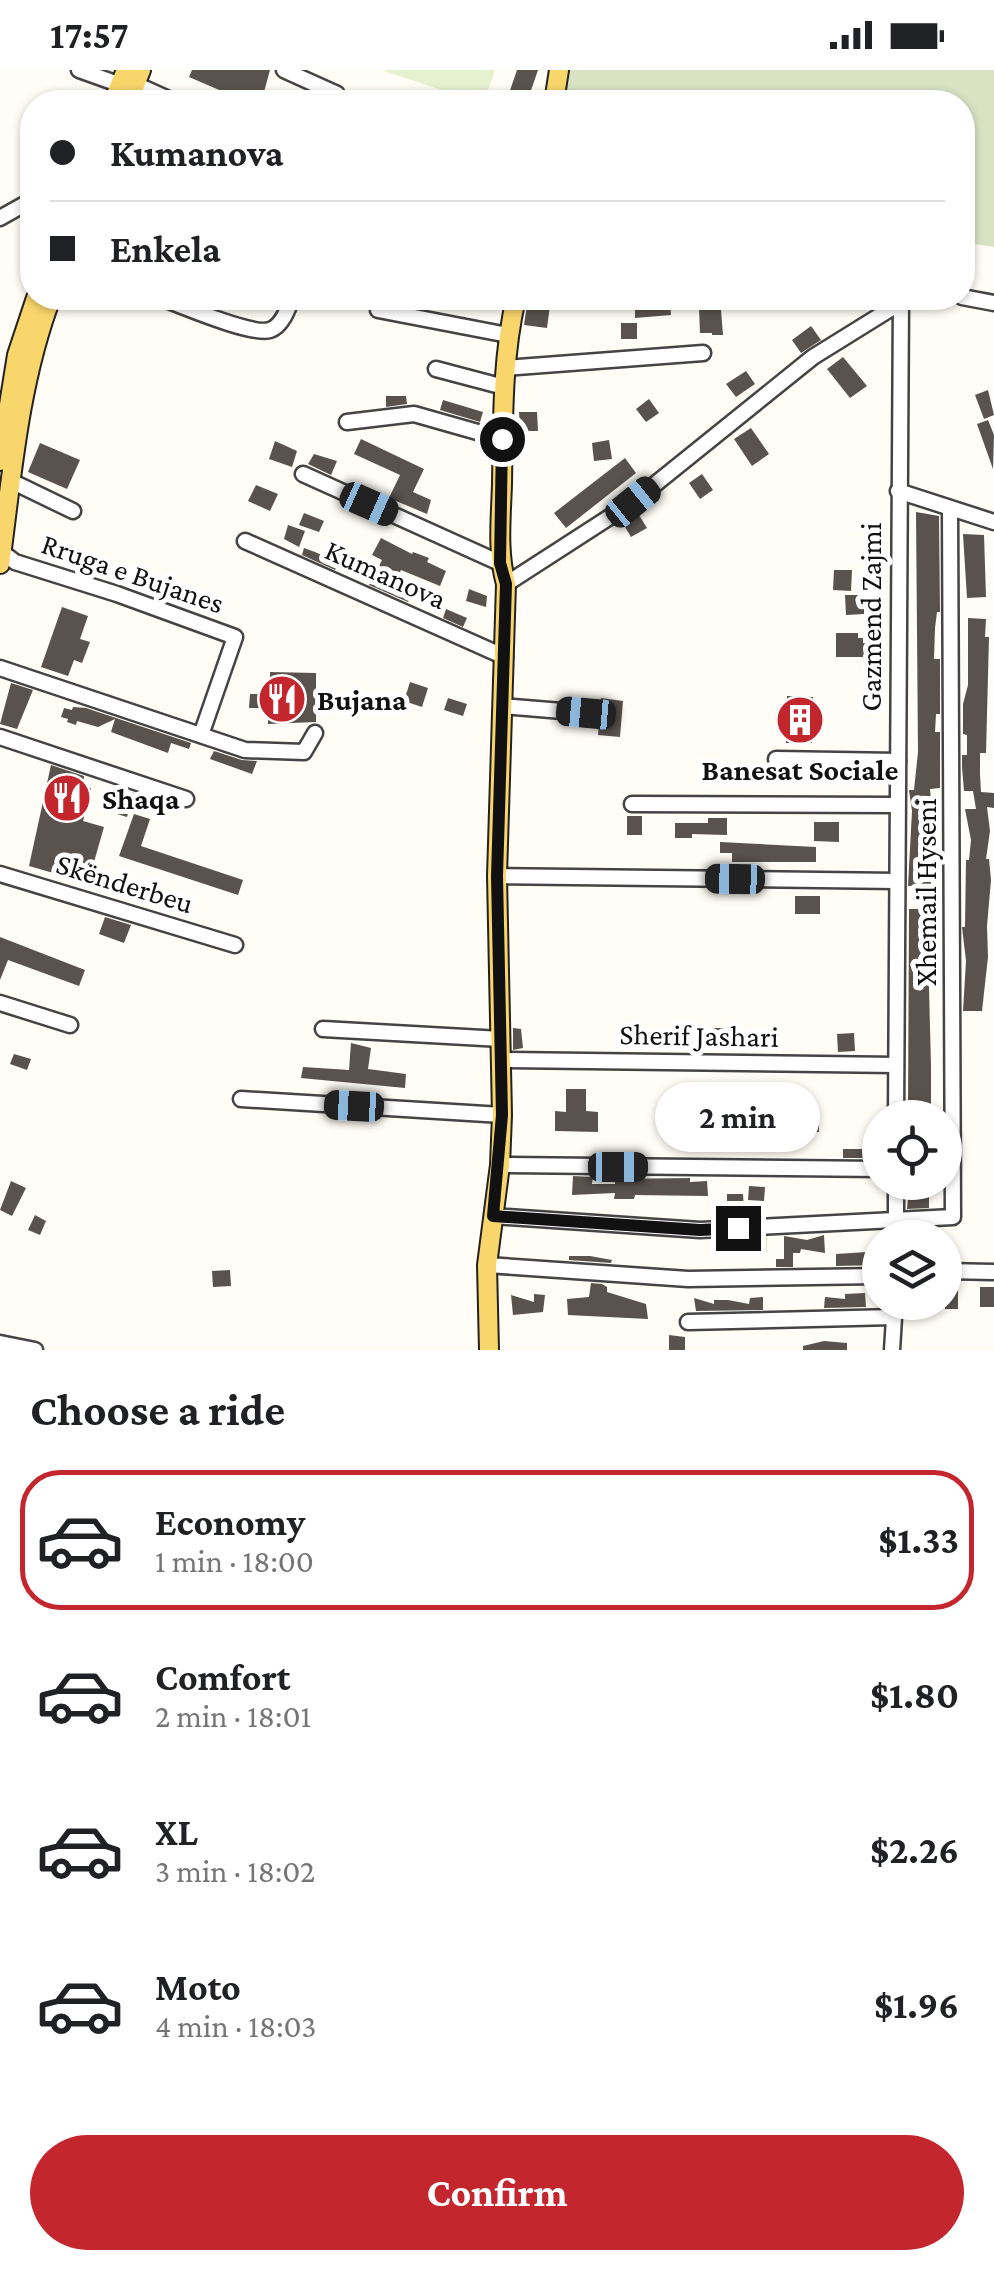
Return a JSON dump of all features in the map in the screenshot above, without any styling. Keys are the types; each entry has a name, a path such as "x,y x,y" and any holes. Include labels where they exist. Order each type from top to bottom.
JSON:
{"main road":[{"path":"0,461 17,355 32,310"},
{"path":"1,558 22,396 46,310"},
{"path":"489,1350 487,1265 502,1115 497,876 506,584 500,563 502,439 504,377 513,310"}],"street":[{"path":"79,70 127,86"},
{"path":"284,70 328,90"},
{"path":"195,310 264,331 277,325 285,310"},
{"path":"378,310 508,335"},
{"path":"506,584 633,502 813,357 885,310"},
{"name":"Gazmend Zajmi","path":"896,1100 900,310"},
{"path":"436,368 504,377 703,353"},
{"path":"347,422 414,414 502,439"},
{"name":"Kumanova","path":"303,474 500,563"},
{"path":"11,481 73,511"},
{"path":"898,492 994,522"},
{"name":"Xhemail Hyseni","path":"896,1218 953,1217 950,509"},
{"name":"Kumanova","path":"245,540 505,657"},
{"name":"Rruga e Bujanes","path":"1,558 117,594 235,638 201,735"},
{"path":"0,668 245,750 304,752 315,733"},
{"path":"503,706 586,713"},
{"path":"0,737 186,799"},
{"path":"776,759 898,761"},
{"path":"632,804 897,805"},
{"name":"Skënderbeu","path":"0,874 235,944"},
{"path":"497,876 897,882"},
{"path":"0,1003 70,1026"},
{"path":"323,1029 501,1039"},
{"name":"Sherif Jashari","path":"502,1060 896,1065"},
{"path":"242,1098 502,1115"},
{"path":"500,1165 862,1169"},
{"path":"493,1216 700,1230 896,1218 896,1200"},
{"path":"487,1265 688,1279 862,1276"},
{"path":"962,1271 994,1272"},
{"path":"688,1322 862,1312"},
{"path":"892,1350 894,1320"},
{"path":"0,1342 35,1350"}],"green space":[{"path":"381,70 495,70 488,90 442,90"},
{"path":"567,70 994,70 994,247 975,244 975,90 563,90"},
{"path":"767,1231 767,1252 725,1252 725,1234"}],"building":[{"path":"192,70 270,70 265,90 219,90 189,77"},
{"path":"517,70 538,70 531,90 510,90"},
{"path":"526,310 549,310 547,328 524,325"},
{"path":"635,310 671,310 671,315 635,318"},
{"path":"699,310 721,310 723,335 700,333"},
{"path":"621,323 637,323 637,339 621,339"},
{"path":"811,326 821,340 801,353 792,340"},
{"path":"843,357 867,386 850,398 827,369"},
{"path":"746,371 755,384 736,397 726,384"},
{"path":"988,390 994,415 984,419 975,395"},
{"path":"386,396 406,396 407,404 386,407"},
{"path":"649,399 659,413 646,422 636,409"},
{"path":"443,400 483,412 480,422 440,410"},
{"path":"519,412 537,412 538,431 520,431"},
{"path":"988,420 994,435 993,469 977,424"},
{"path":"751,428 769,454 752,466 734,439"},
{"path":"361,439 424,469 413,492 431,500 427,514 389,498 400,475 354,454"},
{"path":"609,440 612,459 594,461 592,443"},
{"path":"275,441 297,451 292,467 269,459"},
{"path":"40,443 80,460 67,489 28,472"},
{"path":"314,454 337,461 331,475 308,464"},
{"path":"625,458 636,473 566,528 554,513"},
{"path":"702,474 713,490 700,499 689,483"},
{"path":"256,485 278,494 270,511 248,501"},
{"path":"637,512 647,528 631,537 622,522"},
{"path":"916,512 939,516 940,612 934,659 940,659 940,714 936,714 935,732 940,732 940,788 930,789 933,822 929,822 929,859 933,885 908,886 912,811 909,790 914,790 918,752"},
{"path":"304,513 324,521 319,532 299,525"},
{"path":"288,525 305,531 299,547 284,539"},
{"path":"963,534 984,535 986,597 967,598"},
{"path":"381,538 429,558 427,562 446,571 440,586 401,570 393,586 412,595 408,602 369,585 382,560 372,555"},
{"path":"304,548 339,563 335,570 302,555"},
{"path":"834,570 852,570 851,591 833,590"},
{"path":"469,589 487,596 486,607 466,601"},
{"path":"845,595 864,595 864,614 846,615"},
{"path":"62,607 88,616 80,639 90,642 82,663 74,660 68,676 41,667"},
{"path":"446,609 467,618 463,627 443,618"},
{"path":"968,618 986,619 985,637 989,637 986,753 980,753 980,774 981,792 994,793 994,808 987,807 990,831 986,859 991,880 982,1011 963,1011 966,961 962,927 971,840 965,809 976,809 973,791 964,791 962,767 962,755 967,755 963,704 968,685"},
{"path":"836,633 858,633 858,638 867,643 867,657 836,657"},
{"path":"270,672 316,673 316,722 268,724 268,708 249,708 250,694 270,694"},
{"path":"410,682 428,688 422,707 404,701"},
{"path":"11,683 33,690 17,729 0,724"},
{"name":"Banesat Sociale","path":"787,696 813,697 812,743 786,743"},
{"path":"448,698 467,704 463,716 444,710"},
{"name":"Banesat Sociale","path":"601,698 623,701 620,737 598,735"},
{"path":"64,708 86,708 191,743 189,749 171,743 168,753 111,732 115,719 98,727 67,722 61,717"},
{"path":"214,751 257,761 252,774 210,759"},
{"path":"51,765 84,776 83,785 91,788 83,821 104,827 88,883 29,866"},
{"path":"125,790 134,793 127,817 117,814"},
{"path":"134,814 150,819 141,846 243,880 238,895 119,856"},
{"path":"627,816 642,816 642,835 627,835"},
{"path":"708,818 727,818 727,835 692,834 692,838 675,838 675,823 708,823"},
{"path":"814,822 839,822 839,842 814,841"},
{"path":"720,842 816,847 816,862 732,862 732,853 720,853"},
{"path":"795,896 820,896 820,914 795,914"},
{"path":"909,909 927,909 931,1100 908,1100"},
{"path":"105,917 131,925 124,943 99,934"},
{"path":"0,937 85,970 79,986 8,960 0,980"},
{"path":"513,1028 521,1029 523,1048 513,1050"},
{"path":"704,1028 729,1028 729,1046 704,1045"},
{"path":"639,1031 654,1033 654,1048 638,1045"},
{"path":"854,1033 855,1051 838,1052 837,1034"},
{"path":"351,1043 371,1048 368,1069 406,1074 405,1088 301,1078 303,1067 349,1070"},
{"path":"14,1054 31,1059 27,1070 10,1064"},
{"path":"566,1089 586,1089 586,1111 598,1112 598,1132 555,1131 555,1111 566,1112"},
{"path":"707,1116 729,1116 730,1136 708,1137"},
{"path":"800,1116 819,1116 819,1132 800,1132"},
{"path":"758,1118 776,1118 776,1130 758,1130"},
{"path":"843,1149 862,1149 862,1158 843,1158"},
{"path":"573,1176 593,1177 592,1184 615,1184 615,1179 690,1178 690,1182 707,1181 708,1196 635,1195 634,1199 614,1199 615,1193 572,1195"},
{"path":"11,1181 26,1188 12,1216 0,1210"},
{"path":"749,1186 765,1187 764,1201 748,1200"},
{"path":"727,1194 743,1194 744,1210 727,1210"},
{"path":"908,1200 929,1200 929,1208 907,1209"},
{"path":"35,1215 46,1221 40,1235 28,1230"},
{"path":"824,1235 825,1253 801,1249 800,1253 793,1253 793,1267 776,1267 776,1259 784,1259 784,1236 807,1240"},
{"path":"862,1252 862,1265 836,1266 836,1254"},
{"path":"569,1256 590,1256 612,1260 569,1260"},
{"path":"230,1270 231,1286 213,1287 212,1271"},
{"path":"591,1283 646,1304 648,1319 568,1315 567,1299 589,1297"},
{"path":"980,1287 994,1287 994,1307 980,1307"},
{"path":"862,1293 862,1307 824,1308 825,1297 845,1299 845,1294"},
{"path":"534,1294 545,1295 543,1312 513,1315 511,1295 534,1302"},
{"path":"763,1297 763,1310 696,1311 694,1298 714,1304 714,1300 728,1300 749,1304 750,1298"},
{"path":"669,1335 685,1337 685,1350 669,1350"},
{"path":"824,1341 847,1343 847,1350 803,1350 803,1346"}],"place":[{"name":"Bujana","path":"282,699"},
{"name":"Banesat Sociale","path":"800,720"},
{"name":"Shaqa","path":"67,798"}],"route":[{"path":"502,439 500,563 506,584 497,876 502,1115 493,1216 700,1230 738,1228"}]}
